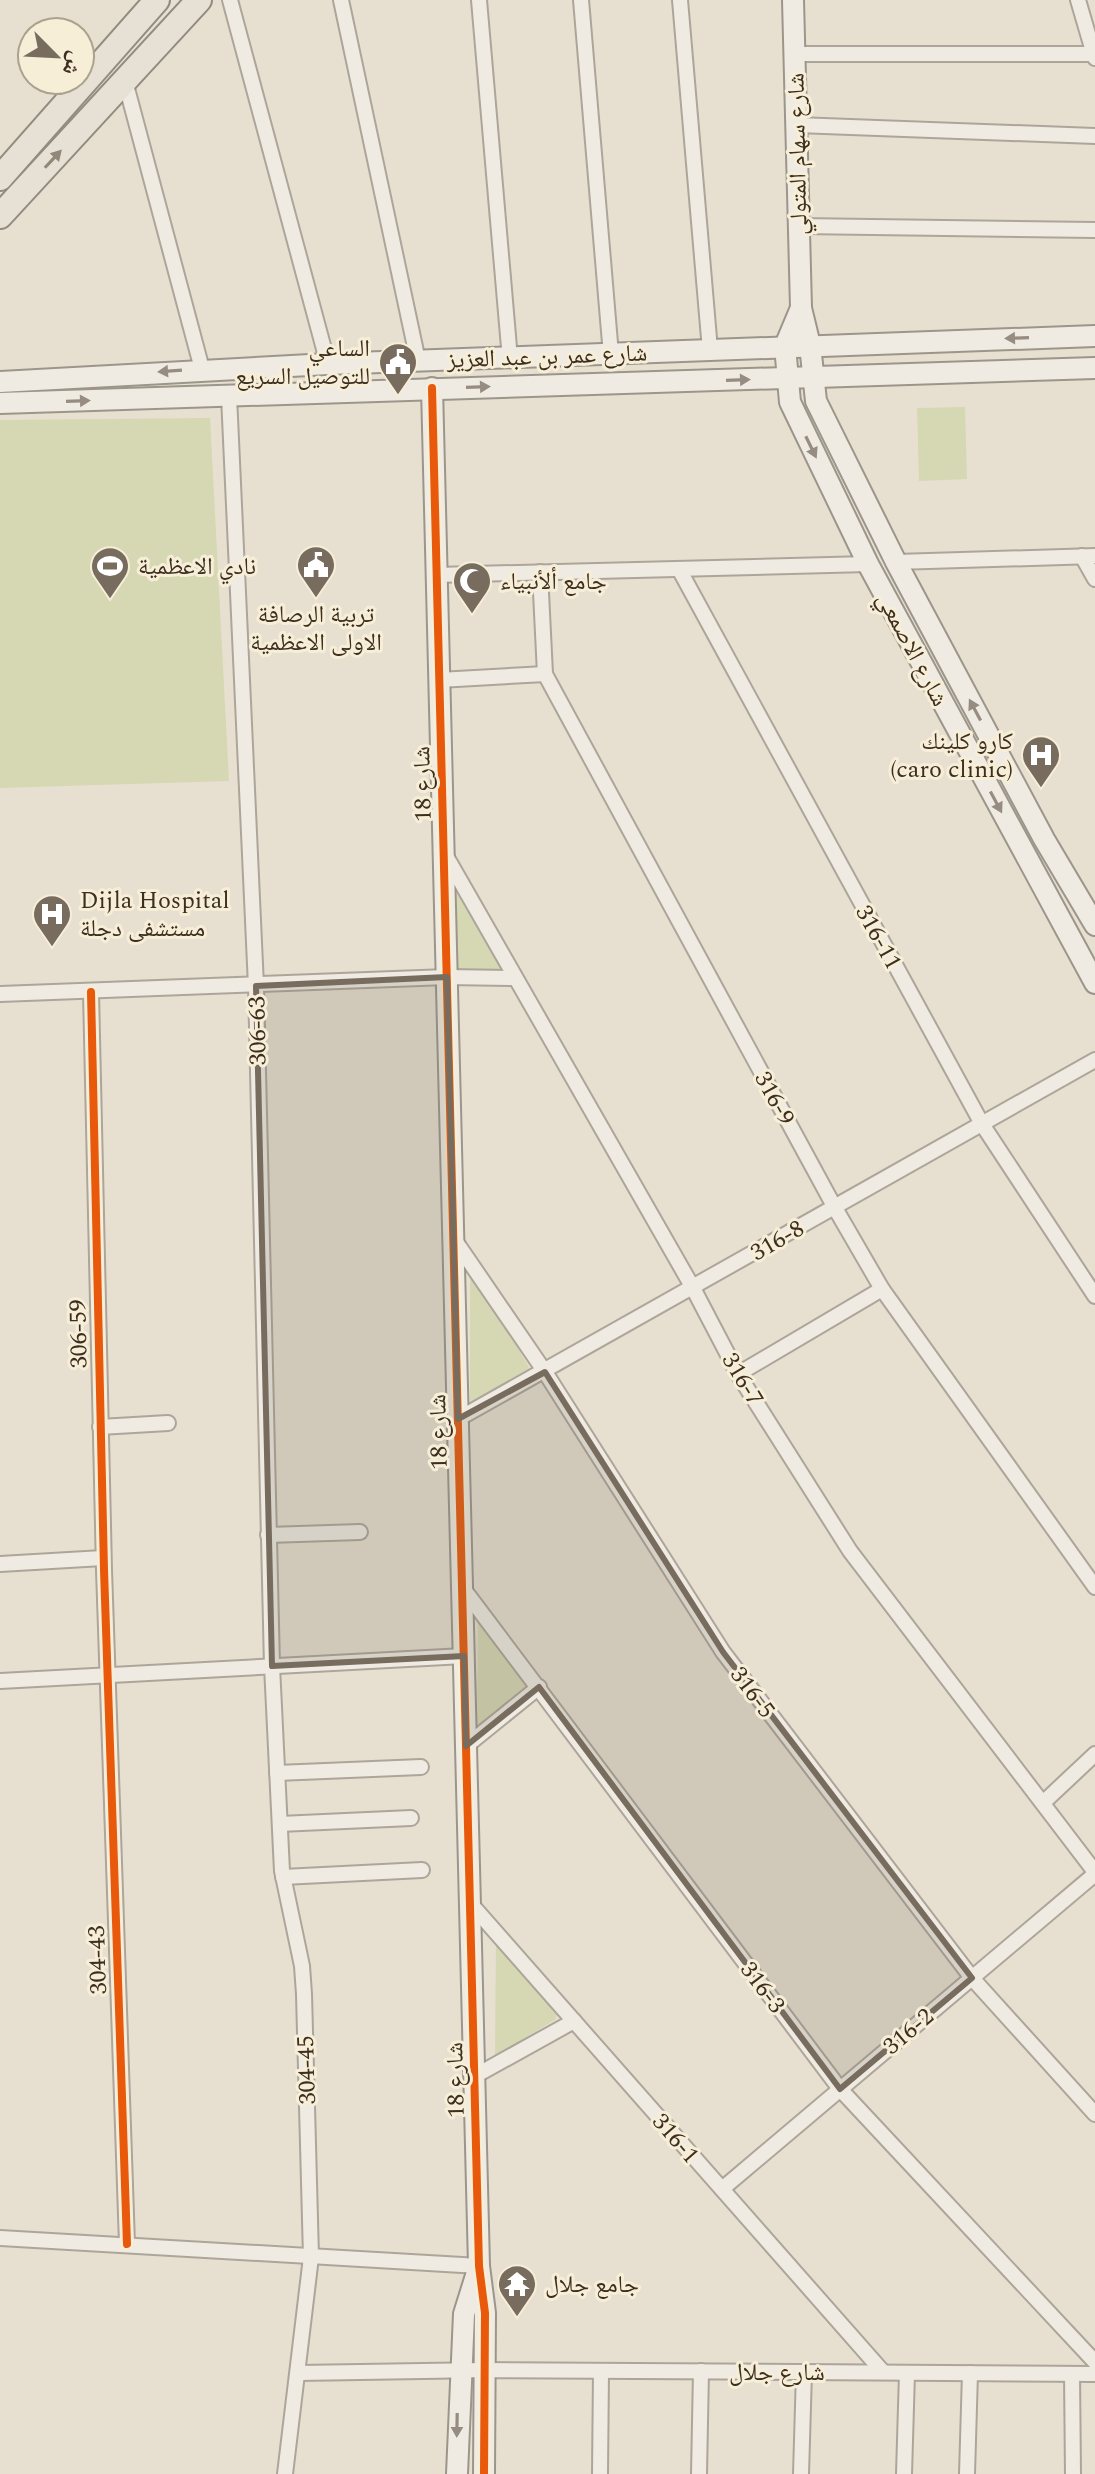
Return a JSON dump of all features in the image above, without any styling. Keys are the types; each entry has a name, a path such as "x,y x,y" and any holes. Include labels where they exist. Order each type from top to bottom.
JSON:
{"main road":[{"path":"0,178 157,0"},
{"path":"0,216 199,0"}],"street":[{"path":"230,0 328,364"},
{"path":"341,0 418,361"},
{"path":"479,0 510,359"},
{"path":"581,0 611,355"},
{"path":"680,0 710,350"},
{"name":"شارع سهام المتولي","path":"793,0 801,308 810,345"},
{"path":"795,54 1095,55 1078,0"},
{"path":"125,81 202,369"},
{"path":"797,125 1095,136"},
{"path":"799,226 1095,230"},
{"name":"شارع سهام المتولي","path":"785,346 801,308"},
{"name":"شارع عمر بن عبد العزيز","path":"0,382 202,369 1095,336"},
{"name":"شارع الاصمعي","path":"810,345 811,377 816,401 896,562 1044,839 1095,925"},
{"name":"شارع الاصمعي","path":"785,346 790,402 868,564 1095,983"},
{"name":"شارع عمر بن عبد العزيز","path":"0,403 1095,368"},
{"name":"شارع 18","path":"432,388 479,2266 485,2297 484,2474"},
{"name":"306-63","path":"229,396 256,986 272,1666"},
{"path":"896,562 1089,556 1095,579"},
{"path":"436,575 868,564"},
{"name":"316-11","path":"679,569 982,1124 1095,1296"},
{"name":"316-9","path":"540,572 545,674 835,1208 882,1289 1095,1587"},
{"path":"439,680 545,674"},
{"name":"316-7","path":"443,852 693,1288 738,1374 850,1551 1045,1801 1095,1873"},
{"path":"0,994 447,977 515,978"},
{"name":"306-59","path":"91,992 107,1675"},
{"name":"316-8","path":"458,1419 1095,1060"},
{"name":"316-5","path":"454,1239 545,1372 723,1652 972,1978 1095,2114"},
{"path":"738,1374 882,1289"},
{"path":"100,1427 168,1423"},
{"path":"268,1535 360,1532"},
{"path":"0,1564 103,1558"},
{"name":"316-3","path":"462,1586 840,2089 1095,2362"},
{"path":"0,1681 464,1656"},
{"name":"304-45","path":"272,1666 283,1877 302,1966 311,2257 285,2474"},
{"name":"304-43","path":"107,1675 127,2244"},
{"path":"466,1746 539,1687"},
{"path":"1045,1801 1095,1754"},
{"path":"277,1773 421,1767"},
{"path":"280,1824 411,1818"},
{"path":"283,1877 422,1870"},
{"name":"316-2","path":"722,2189 1095,1873"},
{"name":"316-1","path":"470,1903 883,2372"},
{"path":"475,2076 574,2021"},
{"path":"0,2238 479,2266"},
{"name":"شارع 18","path":"457,2474 459,2371 466,2301 479,2266"},
{"name":"شارع جلال","path":"298,2373 485,2370 1095,2374"},
{"path":"600,2474 601,2371"},
{"path":"699,2474 701,2371"},
{"path":"801,2474 804,2372"},
{"path":"904,2474 907,2373"},
{"path":"967,2474 970,2373"},
{"path":"1072,2374 1073,2474"}],"highlighted area":[{"path":"447,977 458,1419 545,1372 723,1652 972,1978 840,2089 539,1687 466,1746 464,1656 272,1666 256,986"}],"green space":[{"path":"965,407 967,479 919,481 917,408"},
{"name":"نادي الاعظمية","path":"210,418 229,781 0,788 0,420"},
{"path":"457,879 504,971 457,970"},
{"path":"470,1266 530,1369 470,1402"},
{"path":"478,1611 528,1687 477,1729"},
{"path":"496,1937 558,2007 556,2019 495,2056"}],"cycle path":[{"path":"432,388 479,2266 485,2313 484,2474"},
{"path":"91,992 104,1570 127,2244"}],"place":[{"name":"الساعي للتوصيل السريع","path":"398,396"},
{"name":"تربية الرصافة الاولى الاعظمية","path":"316,599"},
{"name":"نادي الاعظمية","path":"110,600"},
{"name":"جامع ألأنبياء","path":"472,615"},
{"name":"كارو كلينك (caro clinic)","path":"1041,789"},
{"name":"Dijla Hospital مستشفى دجلة","path":"52,948"},
{"name":"جامع جلال","path":"517,2318"}]}
